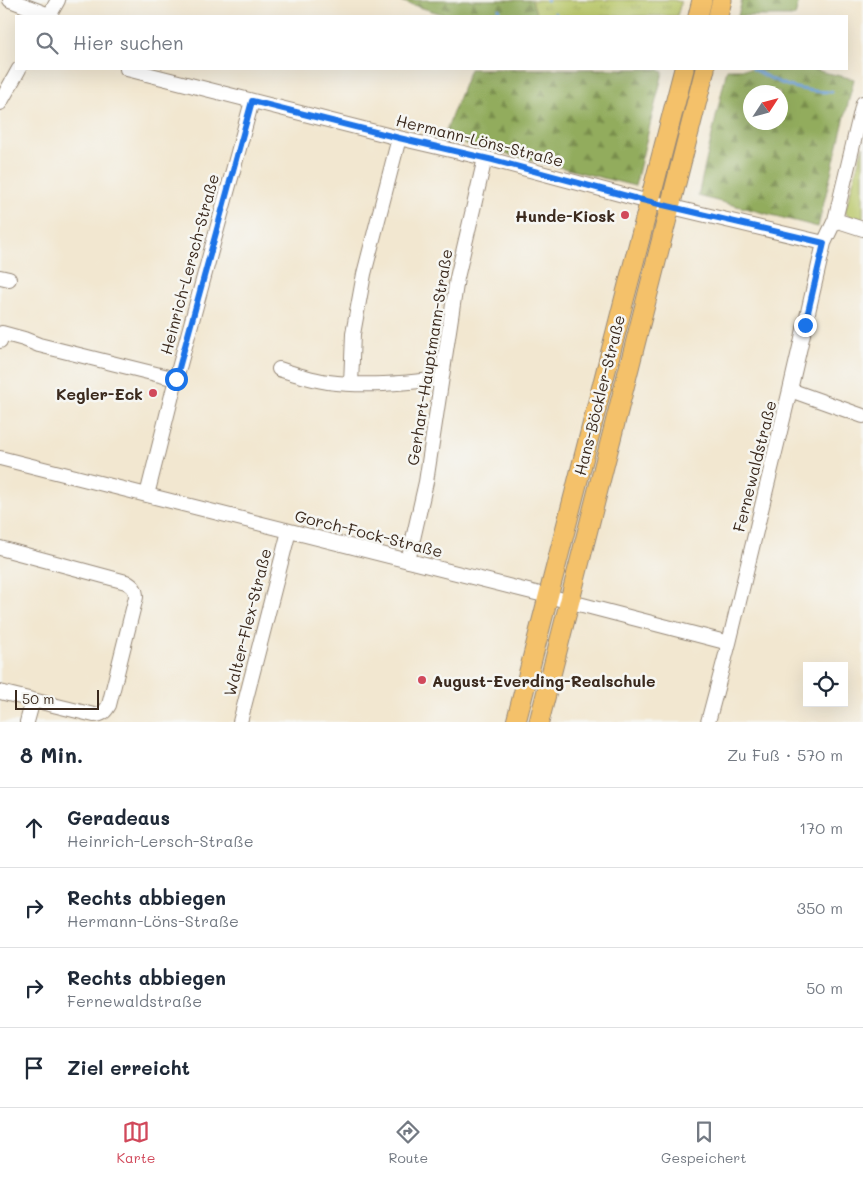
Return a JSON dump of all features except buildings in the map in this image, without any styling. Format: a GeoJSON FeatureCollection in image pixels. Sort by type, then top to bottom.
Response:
{"type":"FeatureCollection","features":[{"type":"Feature","properties":{"kind":"main road"},"geometry":{"type":"LineString","coordinates":[[698,15],[702,0]]}},
{"type":"Feature","properties":{"kind":"main road"},"geometry":{"type":"LineString","coordinates":[[718,15],[722,0]]}},
{"type":"Feature","properties":{"kind":"main road","name":"Hans-Böckler-Straße"},"geometry":{"type":"LineString","coordinates":[[516,722],[684,70]]}},
{"type":"Feature","properties":{"kind":"main road","name":"Hans-Böckler-Straße"},"geometry":{"type":"LineString","coordinates":[[539,722],[705,70]]}},
{"type":"Feature","properties":{"kind":"street"},"geometry":{"type":"LineString","coordinates":[[10,0],[47,15]]}},
{"type":"Feature","properties":{"kind":"street"},"geometry":{"type":"LineString","coordinates":[[50,15],[58,0]]}},
{"type":"Feature","properties":{"kind":"street"},"geometry":{"type":"LineString","coordinates":[[0,103],[19,70]]}},
{"type":"Feature","properties":{"kind":"street","name":"Hermann-Löns-Straße"},"geometry":{"type":"LineString","coordinates":[[131,70],[485,158],[650,202],[824,243]]}},
{"type":"Feature","properties":{"kind":"street","name":"Heinrich-Lersch-Straße"},"geometry":{"type":"LineString","coordinates":[[147,495],[176,379],[252,101]]}},
{"type":"Feature","properties":{"kind":"street","name":"Fernewaldstraße"},"geometry":{"type":"LineString","coordinates":[[708,722],[729,643],[824,243],[835,220],[863,103]]}},
{"type":"Feature","properties":{"kind":"street"},"geometry":{"type":"LineString","coordinates":[[351,384],[353,334],[364,274],[399,138]]}},
{"type":"Feature","properties":{"kind":"street","name":"Gerhart-Hauptmann-Straße"},"geometry":{"type":"LineString","coordinates":[[408,561],[426,482],[457,278],[485,158]]}},
{"type":"Feature","properties":{"kind":"street"},"geometry":{"type":"LineString","coordinates":[[835,220],[863,229]]}},
{"type":"Feature","properties":{"kind":"street"},"geometry":{"type":"LineString","coordinates":[[0,340],[2,334],[176,379]]}},
{"type":"Feature","properties":{"kind":"street"},"geometry":{"type":"LineString","coordinates":[[279,369],[326,382],[351,384],[374,385],[441,380]]}},
{"type":"Feature","properties":{"kind":"street"},"geometry":{"type":"LineString","coordinates":[[790,390],[863,416]]}},
{"type":"Feature","properties":{"kind":"street","name":"Gorch-Fock-Straße"},"geometry":{"type":"LineString","coordinates":[[0,458],[729,643]]}},
{"type":"Feature","properties":{"kind":"street","name":"Walter-Flex-Straße"},"geometry":{"type":"LineString","coordinates":[[240,722],[289,531]]}},
{"type":"Feature","properties":{"kind":"street"},"geometry":{"type":"LineString","coordinates":[[0,548],[126,582],[136,591],[109,705],[101,715],[94,715],[0,692]]}},
{"type":"Feature","properties":{"kind":"street"},"geometry":{"type":"LineString","coordinates":[[27,722],[33,700]]}},
{"type":"Feature","properties":{"kind":"green space"},"geometry":{"type":"Polygon","coordinates":[[[397,0],[532,0],[537,15],[445,15],[397,0]]]}},
{"type":"Feature","properties":{"kind":"green space"},"geometry":{"type":"Polygon","coordinates":[[[532,0],[673,0],[681,2],[677,15],[537,15],[532,0]]]}},
{"type":"Feature","properties":{"kind":"green space"},"geometry":{"type":"Polygon","coordinates":[[[742,0],[799,0],[795,15],[738,15],[742,0]]]}},
{"type":"Feature","properties":{"kind":"green space"},"geometry":{"type":"Polygon","coordinates":[[[470,70],[659,70],[663,72],[635,186],[443,138],[470,70]]]}},
{"type":"Feature","properties":{"kind":"green space"},"geometry":{"type":"Polygon","coordinates":[[[727,70],[817,70],[854,79],[818,227],[698,196],[727,70]]]}},
{"type":"Feature","properties":{"kind":"green space"},"geometry":{"type":"Polygon","coordinates":[[[863,146],[863,221],[847,215],[845,211],[863,146]]]}},
{"type":"Feature","properties":{"kind":"waterway"},"geometry":{"type":"LineString","coordinates":[[499,9],[502,15]]}},
{"type":"Feature","properties":{"kind":"waterway"},"geometry":{"type":"LineString","coordinates":[[755,70],[772,79],[800,89],[832,92]]}},
{"type":"Feature","properties":{"kind":"place","name":"Hunde-Kiosk"},"geometry":{"type":"Point","coordinates":[625,215]}},
{"type":"Feature","properties":{"kind":"place","name":"Kegler-Eck"},"geometry":{"type":"Point","coordinates":[153,393]}},
{"type":"Feature","properties":{"kind":"place","name":"August-Everding-Realschule"},"geometry":{"type":"Point","coordinates":[422,680]}},
{"type":"Feature","properties":{"kind":"route"},"geometry":{"type":"LineString","coordinates":[[176,379],[252,101],[493,160],[638,199],[824,243],[805,325]]}}]}
